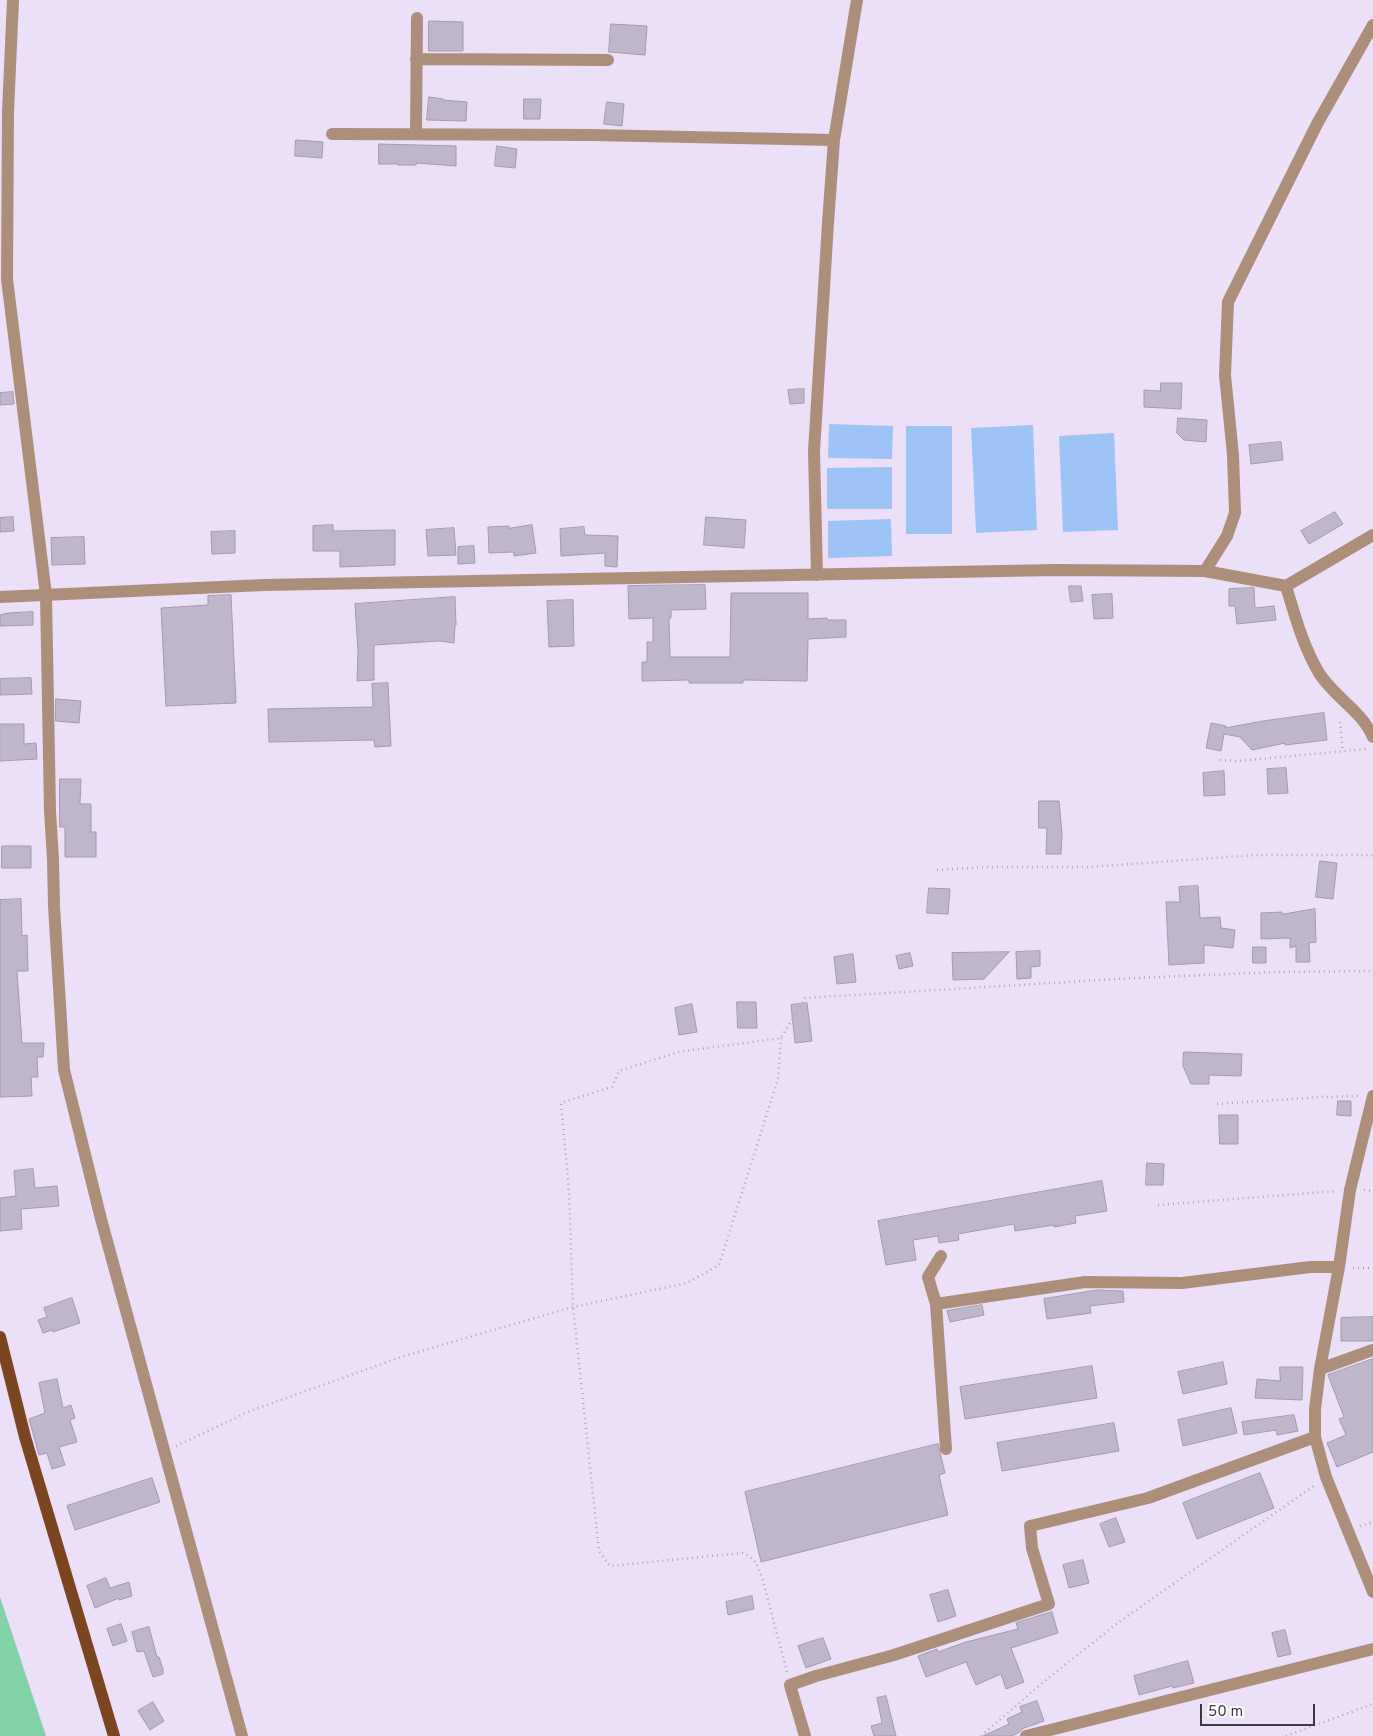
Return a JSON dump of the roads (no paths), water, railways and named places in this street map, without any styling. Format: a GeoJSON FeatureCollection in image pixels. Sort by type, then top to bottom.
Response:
{"type":"FeatureCollection","features":[{"type":"Feature","properties":{"kind":"main road"},"geometry":{"type":"LineString","coordinates":[[0,1338],[25,1437],[114,1736]]}},
{"type":"Feature","properties":{"kind":"street"},"geometry":{"type":"LineString","coordinates":[[13,0],[8,112],[7,279],[46,595],[50,811],[64,1070],[89,1171],[242,1736]]}},
{"type":"Feature","properties":{"kind":"street"},"geometry":{"type":"LineString","coordinates":[[817,575],[814,451],[834,140],[857,0]]}},
{"type":"Feature","properties":{"kind":"street"},"geometry":{"type":"LineString","coordinates":[[416,18],[416,133]]}},
{"type":"Feature","properties":{"kind":"street"},"geometry":{"type":"LineString","coordinates":[[1205,571],[1227,536],[1235,513],[1233,456],[1225,375],[1228,302],[1317,124],[1373,25]]}},
{"type":"Feature","properties":{"kind":"street"},"geometry":{"type":"LineString","coordinates":[[416,59],[608,60]]}},
{"type":"Feature","properties":{"kind":"street"},"geometry":{"type":"LineString","coordinates":[[332,134],[416,133],[834,140]]}},
{"type":"Feature","properties":{"kind":"street"},"geometry":{"type":"LineString","coordinates":[[0,597],[264,585],[1055,570],[1205,571],[1286,586],[1373,535]]}},
{"type":"Feature","properties":{"kind":"street"},"geometry":{"type":"LineString","coordinates":[[1286,586],[1300,632],[1319,673],[1337,696],[1361,716],[1373,737]]}},
{"type":"Feature","properties":{"kind":"street"},"geometry":{"type":"LineString","coordinates":[[1369,1096],[1350,1190],[1339,1267],[1320,1369],[1315,1409],[1315,1437],[1326,1477],[1373,1592]]}},
{"type":"Feature","properties":{"kind":"street"},"geometry":{"type":"LineString","coordinates":[[941,1256],[928,1277],[936,1304],[946,1450]]}},
{"type":"Feature","properties":{"kind":"street"},"geometry":{"type":"LineString","coordinates":[[936,1304],[1085,1282],[1182,1283],[1310,1267],[1339,1267]]}},
{"type":"Feature","properties":{"kind":"street"},"geometry":{"type":"LineString","coordinates":[[1320,1369],[1373,1350]]}},
{"type":"Feature","properties":{"kind":"street"},"geometry":{"type":"LineString","coordinates":[[805,1736],[790,1685],[894,1655],[1049,1604],[1032,1548],[1030,1526],[1148,1498],[1315,1437]]}},
{"type":"Feature","properties":{"kind":"street"},"geometry":{"type":"LineString","coordinates":[[1026,1736],[1373,1649]]}},
{"type":"Feature","properties":{"kind":"water"},"geometry":{"type":"Polygon","coordinates":[[[829,424],[893,426],[892,459],[828,458],[829,424]]]}},
{"type":"Feature","properties":{"kind":"water"},"geometry":{"type":"Polygon","coordinates":[[[1033,425],[1037,530],[976,533],[971,428],[1033,425]]]}},
{"type":"Feature","properties":{"kind":"water"},"geometry":{"type":"Polygon","coordinates":[[[906,426],[952,426],[952,534],[906,534],[906,426]]]}},
{"type":"Feature","properties":{"kind":"water"},"geometry":{"type":"Polygon","coordinates":[[[1114,433],[1118,530],[1063,532],[1059,436],[1114,433]]]}},
{"type":"Feature","properties":{"kind":"water"},"geometry":{"type":"Polygon","coordinates":[[[892,467],[892,509],[827,509],[827,468],[892,467]]]}},
{"type":"Feature","properties":{"kind":"water"},"geometry":{"type":"Polygon","coordinates":[[[891,519],[892,556],[828,558],[828,521],[891,519]]]}}]}
